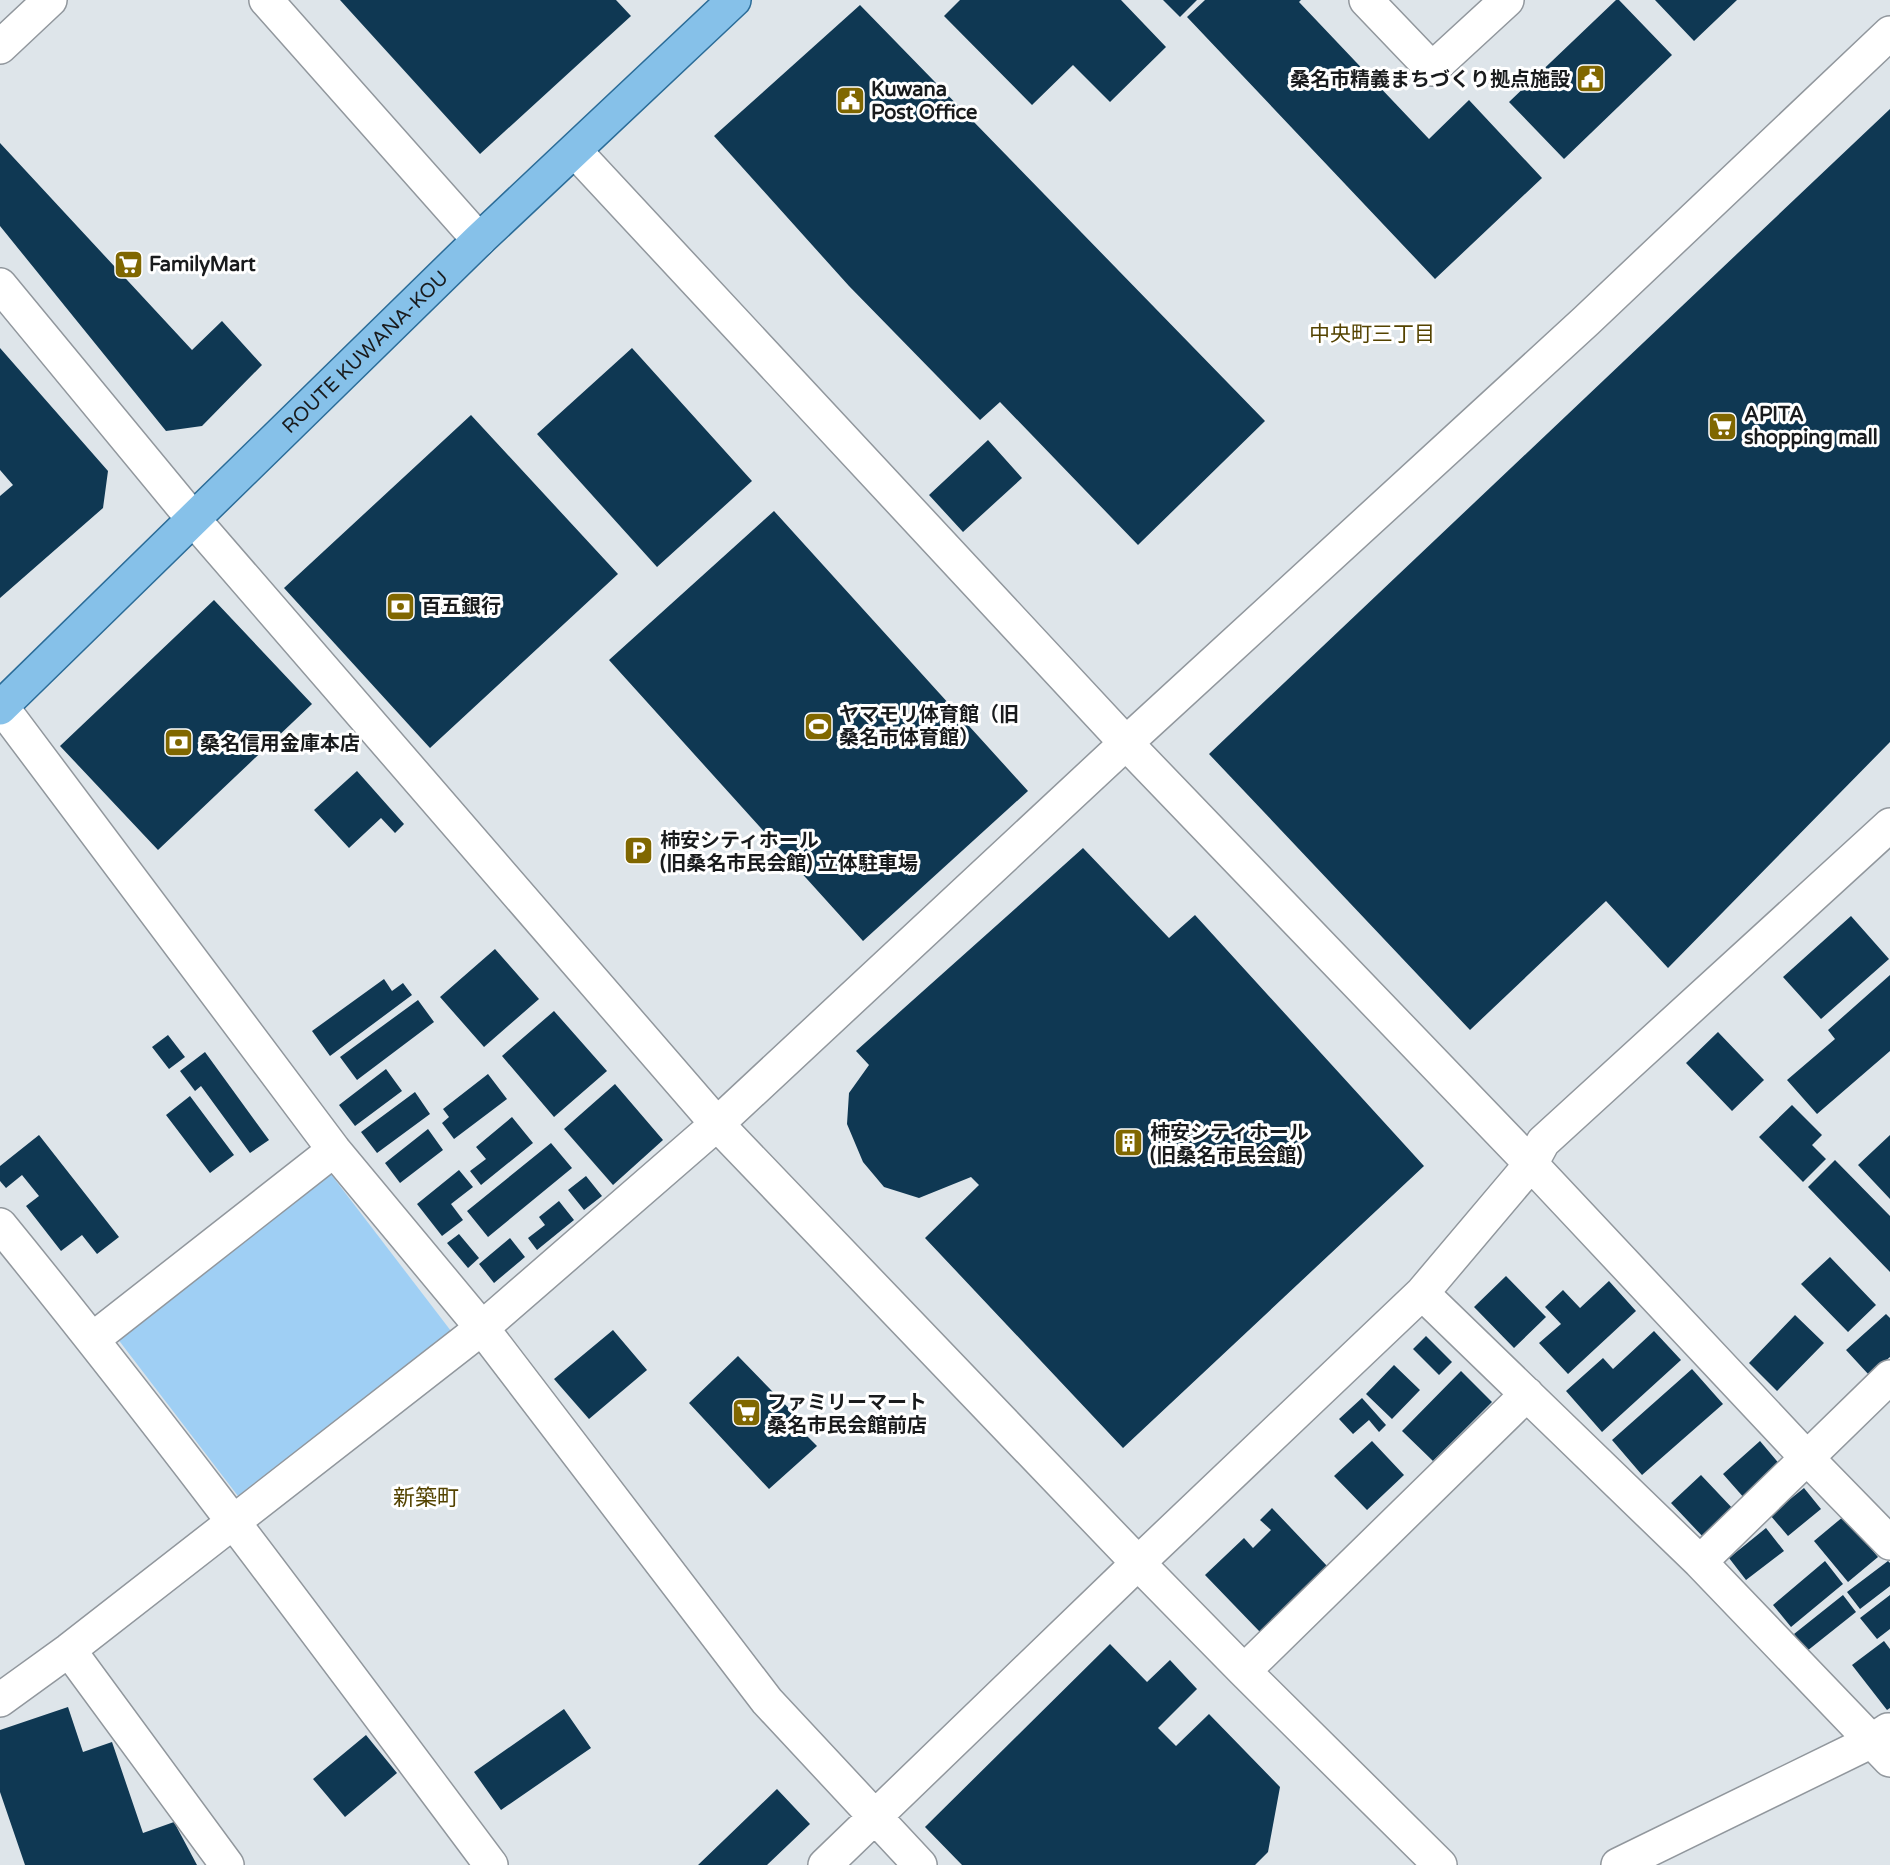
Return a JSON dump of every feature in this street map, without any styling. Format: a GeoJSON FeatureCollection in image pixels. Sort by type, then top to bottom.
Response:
{"type":"FeatureCollection","features":[{"type":"Feature","properties":{"kind":"main road","name":"ROUTE KUWANA-KOU"},"geometry":{"type":"LineString","coordinates":[[1,707],[479,240],[734,0]]}},
{"type":"Feature","properties":{"kind":"street"},"geometry":{"type":"LineString","coordinates":[[0,47],[50,0]]}},
{"type":"Feature","properties":{"kind":"street"},"geometry":{"type":"LineString","coordinates":[[266,0],[479,240]]}},
{"type":"Feature","properties":{"kind":"street"},"geometry":{"type":"LineString","coordinates":[[1366,0],[1432,69],[1507,0]]}},
{"type":"Feature","properties":{"kind":"street"},"geometry":{"type":"LineString","coordinates":[[0,1700],[69,1650],[482,1328],[717,1124],[1126,742],[1586,321],[1890,33]]}},
{"type":"Feature","properties":{"kind":"street"},"geometry":{"type":"LineString","coordinates":[[575,151],[1126,742],[1531,1164],[1890,1543]]}},
{"type":"Feature","properties":{"kind":"street"},"geometry":{"type":"LineString","coordinates":[[0,285],[194,520],[717,1124],[1138,1563],[1440,1865]]}},
{"type":"Feature","properties":{"kind":"street"},"geometry":{"type":"LineString","coordinates":[[1,707],[334,1150],[482,1328],[767,1701],[920,1865]]}},
{"type":"Feature","properties":{"kind":"street"},"geometry":{"type":"LineString","coordinates":[[825,1865],[1422,1293],[1531,1164],[1543,1142],[1890,825]]}},
{"type":"Feature","properties":{"kind":"street"},"geometry":{"type":"LineString","coordinates":[[93,1339],[334,1150]]}},
{"type":"Feature","properties":{"kind":"street"},"geometry":{"type":"LineString","coordinates":[[0,1225],[93,1339],[234,1521],[491,1865]]}},
{"type":"Feature","properties":{"kind":"street"},"geometry":{"type":"LineString","coordinates":[[1422,1293],[1884,1744],[1626,1863]]}},
{"type":"Feature","properties":{"kind":"street"},"geometry":{"type":"LineString","coordinates":[[1700,1562],[1890,1377]]}},
{"type":"Feature","properties":{"kind":"street"},"geometry":{"type":"LineString","coordinates":[[1244,1671],[1527,1394]]}},
{"type":"Feature","properties":{"kind":"street"},"geometry":{"type":"LineString","coordinates":[[69,1650],[227,1865]]}},
{"type":"Feature","properties":{"kind":"shaded area"},"geometry":{"type":"Polygon","coordinates":[[[330,1173],[451,1331],[238,1496],[117,1338],[330,1173]]]}},
{"type":"Feature","properties":{"kind":"building"},"geometry":{"type":"Polygon","coordinates":[[[340,0],[616,0],[631,16],[480,154],[340,0]]]}},
{"type":"Feature","properties":{"kind":"building"},"geometry":{"type":"Polygon","coordinates":[[[960,0],[1121,0],[1166,47],[1110,102],[1073,65],[1032,105],[944,16],[960,0]]]}},
{"type":"Feature","properties":{"kind":"building"},"geometry":{"type":"Polygon","coordinates":[[[1163,0],[1197,0],[1180,17],[1163,0]]]}},
{"type":"Feature","properties":{"kind":"building"},"geometry":{"type":"Polygon","coordinates":[[[1205,0],[1301,0],[1299,2],[1429,139],[1469,100],[1542,178],[1435,279],[1187,17],[1205,0]]]}},
{"type":"Feature","properties":{"kind":"building","name":"桑名市精義まちづくり拠点施設"},"geometry":{"type":"Polygon","coordinates":[[[1616,0],[1619,0],[1672,55],[1564,159],[1509,102],[1616,0]]]}},
{"type":"Feature","properties":{"kind":"building"},"geometry":{"type":"Polygon","coordinates":[[[1655,0],[1737,0],[1694,41],[1655,0]]]}},
{"type":"Feature","properties":{"kind":"building"},"geometry":{"type":"Polygon","coordinates":[[[860,5],[1265,421],[1138,545],[1000,402],[980,420],[849,286],[714,136],[860,5]]]}},
{"type":"Feature","properties":{"kind":"building","name":"APITA shopping mall"},"geometry":{"type":"Polygon","coordinates":[[[1890,109],[1890,742],[1668,968],[1606,901],[1470,1030],[1209,754],[1890,109]]]}},
{"type":"Feature","properties":{"kind":"building"},"geometry":{"type":"Polygon","coordinates":[[[0,143],[192,350],[222,321],[262,365],[202,426],[166,431],[0,226],[0,143]]]}},
{"type":"Feature","properties":{"kind":"building"},"geometry":{"type":"Polygon","coordinates":[[[0,348],[108,471],[103,508],[0,598],[0,496],[13,485],[0,470],[0,348]]]}},
{"type":"Feature","properties":{"kind":"building"},"geometry":{"type":"Polygon","coordinates":[[[632,348],[752,481],[657,567],[537,434],[632,348]]]}},
{"type":"Feature","properties":{"kind":"building"},"geometry":{"type":"Polygon","coordinates":[[[471,415],[618,574],[430,748],[284,588],[471,415]]]}},
{"type":"Feature","properties":{"kind":"building"},"geometry":{"type":"Polygon","coordinates":[[[988,440],[1022,478],[963,532],[929,495],[988,440]]]}},
{"type":"Feature","properties":{"kind":"building","name":"ヤマモリ体育館（旧 桑名市体育館）"},"geometry":{"type":"Polygon","coordinates":[[[774,511],[1028,791],[863,941],[609,660],[774,511]]]}},
{"type":"Feature","properties":{"kind":"building"},"geometry":{"type":"Polygon","coordinates":[[[214,600],[312,704],[158,850],[60,746],[214,600]]]}},
{"type":"Feature","properties":{"kind":"building"},"geometry":{"type":"Polygon","coordinates":[[[357,771],[404,824],[395,833],[381,818],[349,848],[314,810],[357,771]]]}},
{"type":"Feature","properties":{"kind":"building","name":"柿安シティホール (旧桑名市民会館)"},"geometry":{"type":"Polygon","coordinates":[[[1083,848],[1169,938],[1195,915],[1424,1166],[1123,1448],[925,1238],[979,1185],[971,1177],[919,1198],[884,1187],[863,1162],[847,1124],[849,1093],[869,1065],[856,1051],[1083,848]]]}},
{"type":"Feature","properties":{"kind":"building"},"geometry":{"type":"Polygon","coordinates":[[[1851,916],[1889,959],[1821,1019],[1783,977],[1851,916]]]}},
{"type":"Feature","properties":{"kind":"building"},"geometry":{"type":"Polygon","coordinates":[[[495,949],[539,999],[484,1047],[440,997],[495,949]]]}},
{"type":"Feature","properties":{"kind":"building"},"geometry":{"type":"Polygon","coordinates":[[[1890,975],[1890,1051],[1817,1114],[1787,1080],[1835,1039],[1828,1030],[1890,975]]]}},
{"type":"Feature","properties":{"kind":"building"},"geometry":{"type":"Polygon","coordinates":[[[384,979],[392,991],[403,983],[412,995],[330,1056],[312,1031],[384,979]]]}},
{"type":"Feature","properties":{"kind":"building"},"geometry":{"type":"Polygon","coordinates":[[[418,1000],[434,1022],[357,1080],[340,1057],[418,1000]]]}},
{"type":"Feature","properties":{"kind":"building"},"geometry":{"type":"Polygon","coordinates":[[[554,1011],[607,1071],[554,1117],[502,1056],[554,1011]]]}},
{"type":"Feature","properties":{"kind":"building"},"geometry":{"type":"Polygon","coordinates":[[[1718,1032],[1764,1080],[1732,1111],[1686,1063],[1718,1032]]]}},
{"type":"Feature","properties":{"kind":"building"},"geometry":{"type":"Polygon","coordinates":[[[168,1035],[185,1057],[169,1069],[152,1047],[168,1035]]]}},
{"type":"Feature","properties":{"kind":"building"},"geometry":{"type":"Polygon","coordinates":[[[205,1052],[269,1140],[250,1153],[201,1086],[195,1091],[180,1071],[205,1052]]]}},
{"type":"Feature","properties":{"kind":"building"},"geometry":{"type":"Polygon","coordinates":[[[386,1069],[402,1091],[355,1126],[339,1105],[386,1069]]]}},
{"type":"Feature","properties":{"kind":"building"},"geometry":{"type":"Polygon","coordinates":[[[488,1074],[507,1099],[454,1139],[442,1123],[449,1117],[443,1109],[488,1074]]]}},
{"type":"Feature","properties":{"kind":"building"},"geometry":{"type":"Polygon","coordinates":[[[615,1084],[663,1140],[613,1185],[564,1129],[615,1084]]]}},
{"type":"Feature","properties":{"kind":"building"},"geometry":{"type":"Polygon","coordinates":[[[415,1092],[430,1114],[377,1153],[361,1132],[415,1092]]]}},
{"type":"Feature","properties":{"kind":"building"},"geometry":{"type":"Polygon","coordinates":[[[190,1096],[234,1155],[210,1173],[166,1115],[190,1096]]]}},
{"type":"Feature","properties":{"kind":"building"},"geometry":{"type":"Polygon","coordinates":[[[1792,1105],[1822,1135],[1812,1145],[1826,1159],[1803,1182],[1759,1137],[1792,1105]]]}},
{"type":"Feature","properties":{"kind":"building"},"geometry":{"type":"Polygon","coordinates":[[[512,1117],[533,1143],[481,1185],[470,1171],[486,1159],[476,1147],[512,1117]]]}},
{"type":"Feature","properties":{"kind":"building"},"geometry":{"type":"Polygon","coordinates":[[[428,1129],[443,1150],[400,1183],[385,1163],[428,1129]]]}},
{"type":"Feature","properties":{"kind":"building"},"geometry":{"type":"Polygon","coordinates":[[[39,1135],[119,1237],[97,1254],[82,1235],[61,1251],[26,1206],[39,1196],[22,1175],[6,1188],[0,1181],[0,1166],[39,1135]]]}},
{"type":"Feature","properties":{"kind":"building"},"geometry":{"type":"Polygon","coordinates":[[[1890,1135],[1890,1199],[1858,1165],[1890,1135]]]}},
{"type":"Feature","properties":{"kind":"building"},"geometry":{"type":"Polygon","coordinates":[[[551,1143],[572,1168],[488,1237],[467,1211],[551,1143]]]}},
{"type":"Feature","properties":{"kind":"building"},"geometry":{"type":"Polygon","coordinates":[[[1835,1160],[1890,1216],[1890,1272],[1808,1187],[1835,1160]]]}},
{"type":"Feature","properties":{"kind":"building"},"geometry":{"type":"Polygon","coordinates":[[[459,1170],[473,1187],[451,1204],[463,1220],[442,1236],[417,1204],[459,1170]]]}},
{"type":"Feature","properties":{"kind":"building"},"geometry":{"type":"Polygon","coordinates":[[[586,1176],[602,1196],[584,1210],[568,1190],[586,1176]]]}},
{"type":"Feature","properties":{"kind":"building"},"geometry":{"type":"Polygon","coordinates":[[[559,1201],[574,1220],[537,1250],[528,1238],[545,1225],[539,1217],[559,1201]]]}},
{"type":"Feature","properties":{"kind":"building"},"geometry":{"type":"Polygon","coordinates":[[[459,1234],[479,1258],[468,1268],[447,1243],[459,1234]]]}},
{"type":"Feature","properties":{"kind":"building"},"geometry":{"type":"Polygon","coordinates":[[[510,1238],[525,1257],[494,1283],[479,1264],[510,1238]]]}},
{"type":"Feature","properties":{"kind":"building"},"geometry":{"type":"Polygon","coordinates":[[[1830,1257],[1876,1305],[1848,1332],[1801,1284],[1830,1257]]]}},
{"type":"Feature","properties":{"kind":"building"},"geometry":{"type":"Polygon","coordinates":[[[1506,1276],[1546,1317],[1514,1348],[1474,1307],[1506,1276]]]}},
{"type":"Feature","properties":{"kind":"building"},"geometry":{"type":"Polygon","coordinates":[[[1609,1281],[1636,1311],[1568,1374],[1539,1343],[1561,1324],[1545,1307],[1563,1290],[1580,1308],[1609,1281]]]}},
{"type":"Feature","properties":{"kind":"building"},"geometry":{"type":"Polygon","coordinates":[[[1886,1314],[1890,1318],[1890,1357],[1869,1375],[1846,1350],[1886,1314]]]}},
{"type":"Feature","properties":{"kind":"building"},"geometry":{"type":"Polygon","coordinates":[[[1795,1315],[1824,1343],[1777,1391],[1749,1363],[1795,1315]]]}},
{"type":"Feature","properties":{"kind":"building"},"geometry":{"type":"Polygon","coordinates":[[[613,1330],[647,1370],[589,1419],[554,1379],[613,1330]]]}},
{"type":"Feature","properties":{"kind":"building"},"geometry":{"type":"Polygon","coordinates":[[[1654,1331],[1681,1360],[1602,1432],[1566,1391],[1603,1358],[1613,1369],[1654,1331]]]}},
{"type":"Feature","properties":{"kind":"building"},"geometry":{"type":"Polygon","coordinates":[[[1426,1336],[1452,1362],[1439,1375],[1413,1349],[1426,1336]]]}},
{"type":"Feature","properties":{"kind":"building","name":"ファミリーマート 桑名市民会館前店"},"geometry":{"type":"Polygon","coordinates":[[[738,1356],[803,1423],[798,1427],[817,1446],[769,1489],[689,1403],[738,1356]]]}},
{"type":"Feature","properties":{"kind":"building"},"geometry":{"type":"Polygon","coordinates":[[[1394,1365],[1420,1390],[1392,1419],[1366,1394],[1394,1365]]]}},
{"type":"Feature","properties":{"kind":"building"},"geometry":{"type":"Polygon","coordinates":[[[1692,1369],[1723,1404],[1642,1475],[1612,1440],[1692,1369]]]}},
{"type":"Feature","properties":{"kind":"building"},"geometry":{"type":"Polygon","coordinates":[[[1461,1371],[1492,1402],[1433,1461],[1402,1431],[1461,1371]]]}},
{"type":"Feature","properties":{"kind":"building"},"geometry":{"type":"Polygon","coordinates":[[[1362,1398],[1386,1425],[1379,1432],[1369,1420],[1353,1434],[1339,1419],[1362,1398]]]}},
{"type":"Feature","properties":{"kind":"building"},"geometry":{"type":"Polygon","coordinates":[[[1372,1441],[1404,1475],[1367,1510],[1334,1476],[1372,1441]]]}},
{"type":"Feature","properties":{"kind":"building"},"geometry":{"type":"Polygon","coordinates":[[[1760,1441],[1781,1466],[1745,1499],[1723,1474],[1760,1441]]]}},
{"type":"Feature","properties":{"kind":"building"},"geometry":{"type":"Polygon","coordinates":[[[1701,1475],[1735,1511],[1705,1539],[1671,1503],[1701,1475]]]}},
{"type":"Feature","properties":{"kind":"building"},"geometry":{"type":"Polygon","coordinates":[[[1804,1488],[1821,1509],[1788,1536],[1770,1515],[1804,1488]]]}},
{"type":"Feature","properties":{"kind":"building"},"geometry":{"type":"Polygon","coordinates":[[[1272,1508],[1328,1567],[1260,1632],[1205,1575],[1244,1538],[1253,1548],[1271,1530],[1260,1520],[1272,1508]]]}},
{"type":"Feature","properties":{"kind":"building"},"geometry":{"type":"Polygon","coordinates":[[[1844,1516],[1878,1557],[1848,1582],[1814,1541],[1844,1516]]]}},
{"type":"Feature","properties":{"kind":"building"},"geometry":{"type":"Polygon","coordinates":[[[1766,1528],[1784,1551],[1746,1580],[1729,1558],[1766,1528]]]}},
{"type":"Feature","properties":{"kind":"building"},"geometry":{"type":"Polygon","coordinates":[[[1825,1561],[1843,1584],[1791,1627],[1773,1605],[1825,1561]]]}},
{"type":"Feature","properties":{"kind":"building"},"geometry":{"type":"Polygon","coordinates":[[[1888,1561],[1890,1563],[1890,1586],[1860,1609],[1847,1592],[1888,1561]]]}},
{"type":"Feature","properties":{"kind":"building"},"geometry":{"type":"Polygon","coordinates":[[[1843,1595],[1856,1612],[1807,1651],[1794,1634],[1843,1595]]]}},
{"type":"Feature","properties":{"kind":"building"},"geometry":{"type":"Polygon","coordinates":[[[1890,1595],[1890,1629],[1877,1639],[1860,1618],[1890,1595]]]}},
{"type":"Feature","properties":{"kind":"building"},"geometry":{"type":"Polygon","coordinates":[[[1884,1641],[1890,1649],[1890,1708],[1887,1710],[1852,1665],[1884,1641]]]}},
{"type":"Feature","properties":{"kind":"building"},"geometry":{"type":"Polygon","coordinates":[[[1110,1644],[1147,1682],[1170,1660],[1197,1689],[1158,1728],[1176,1746],[1209,1714],[1280,1787],[1268,1852],[1255,1865],[962,1865],[925,1827],[1110,1644]]]}},
{"type":"Feature","properties":{"kind":"building"},"geometry":{"type":"Polygon","coordinates":[[[68,1707],[83,1752],[112,1742],[143,1833],[174,1822],[197,1865],[25,1865],[0,1792],[0,1730],[68,1707]]]}},
{"type":"Feature","properties":{"kind":"building"},"geometry":{"type":"Polygon","coordinates":[[[564,1709],[591,1748],[501,1810],[474,1772],[564,1709]]]}},
{"type":"Feature","properties":{"kind":"building"},"geometry":{"type":"Polygon","coordinates":[[[366,1735],[397,1773],[345,1817],[313,1779],[366,1735]]]}},
{"type":"Feature","properties":{"kind":"building"},"geometry":{"type":"Polygon","coordinates":[[[777,1789],[810,1824],[767,1865],[698,1865],[777,1789]]]}},
{"type":"Feature","properties":{"kind":"place","name":"桑名市精義まちづくり拠点施設"},"geometry":{"type":"Point","coordinates":[1591,79]}},
{"type":"Feature","properties":{"kind":"place","name":"Kuwana Post Office"},"geometry":{"type":"Point","coordinates":[850,100]}},
{"type":"Feature","properties":{"kind":"place","name":"FamilyMart"},"geometry":{"type":"Point","coordinates":[128,264]}},
{"type":"Feature","properties":{"kind":"place","name":"APITA shopping mall"},"geometry":{"type":"Point","coordinates":[1723,426]}},
{"type":"Feature","properties":{"kind":"place","name":"百五銀行"},"geometry":{"type":"Point","coordinates":[400,606]}},
{"type":"Feature","properties":{"kind":"place","name":"ヤマモリ体育館（旧 桑名市体育館）"},"geometry":{"type":"Point","coordinates":[818,726]}},
{"type":"Feature","properties":{"kind":"place","name":"桑名信用金庫本店"},"geometry":{"type":"Point","coordinates":[179,743]}},
{"type":"Feature","properties":{"kind":"place","name":"柿安シティホール (旧桑名市民会館) 立体駐車場"},"geometry":{"type":"Point","coordinates":[639,851]}},
{"type":"Feature","properties":{"kind":"place","name":"柿安シティホール (旧桑名市民会館)"},"geometry":{"type":"Point","coordinates":[1129,1143]}},
{"type":"Feature","properties":{"kind":"place","name":"ファミリーマート 桑名市民会館前店"},"geometry":{"type":"Point","coordinates":[746,1413]}},
{"type":"Feature","properties":{"kind":"district","name":"中央町三丁目"},"geometry":{"type":"Point","coordinates":[1372,334]}},
{"type":"Feature","properties":{"kind":"district","name":"新築町"},"geometry":{"type":"Point","coordinates":[426,1497]}}]}
